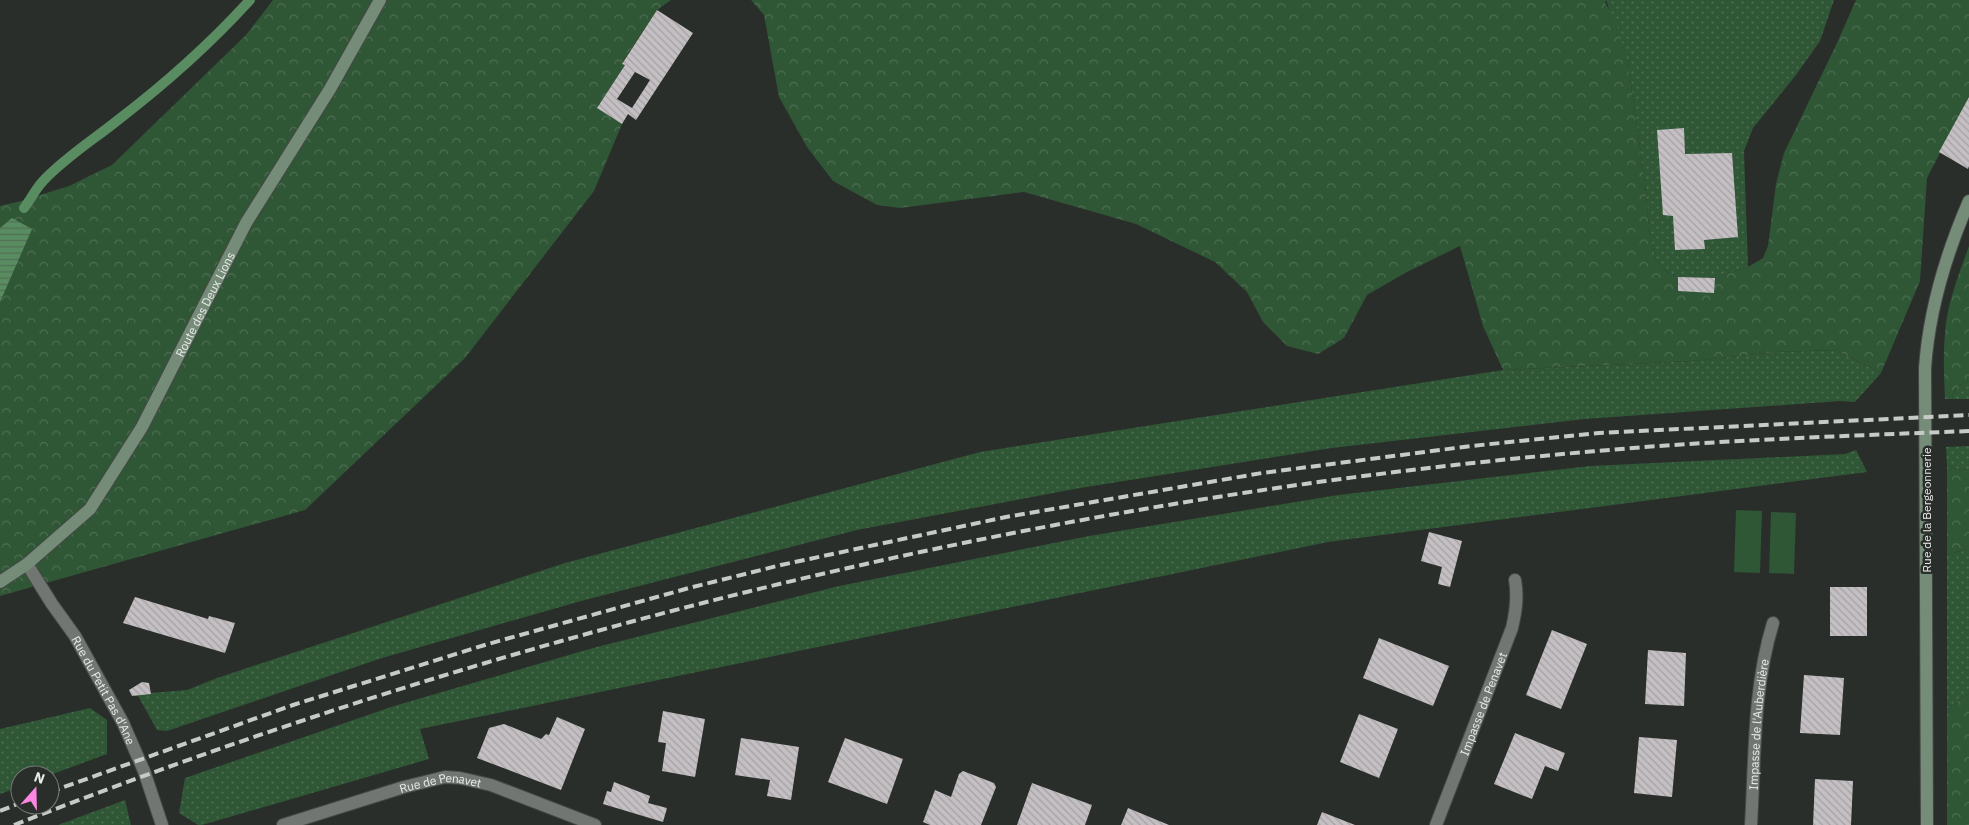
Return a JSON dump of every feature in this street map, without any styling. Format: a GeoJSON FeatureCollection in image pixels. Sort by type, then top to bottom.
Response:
{"type":"FeatureCollection","features":[{"type":"Feature","properties":{"kind":"street","name":"Route des Deux Lions"},"geometry":{"type":"LineString","coordinates":[[0,582],[27,564],[90,509],[142,427],[246,223],[330,89],[380,0]]}},
{"type":"Feature","properties":{"kind":"street","name":"Rue de la Bergeonnerie"},"geometry":{"type":"LineString","coordinates":[[1927,825],[1927,349],[1932,313],[1942,277],[1969,201]]}},
{"type":"Feature","properties":{"kind":"street","name":"Rue du Petit Pas d'Ane"},"geometry":{"type":"LineString","coordinates":[[27,564],[75,636],[119,714],[144,770],[162,825]]}},
{"type":"Feature","properties":{"kind":"street","name":"Impasse de Penavet"},"geometry":{"type":"LineString","coordinates":[[1436,825],[1512,628],[1518,594],[1515,580]]}},
{"type":"Feature","properties":{"kind":"street","name":"Impasse de l'Auberdière"},"geometry":{"type":"LineString","coordinates":[[1751,825],[1760,675],[1773,623]]}},
{"type":"Feature","properties":{"kind":"street","name":"Rue de Penavet"},"geometry":{"type":"LineString","coordinates":[[283,825],[404,787],[445,777],[491,784],[595,825]]}},
{"type":"Feature","properties":{"kind":"green space"},"geometry":{"type":"Polygon","coordinates":[[[273,0],[671,0],[657,10],[622,63],[625,65],[597,108],[622,124],[594,191],[465,358],[305,510],[0,596],[0,206],[69,186],[112,165],[246,35],[273,0]]]}},
{"type":"Feature","properties":{"kind":"green space"},"geometry":{"type":"Polygon","coordinates":[[[751,0],[1606,0],[1605,3],[1615,18],[1628,63],[1645,183],[1650,236],[1656,259],[1667,272],[1678,277],[1715,278],[1748,267],[1763,258],[1768,246],[1776,184],[1784,153],[1856,0],[1969,0],[1969,97],[1927,178],[1920,281],[1881,373],[1836,350],[1776,352],[1692,361],[1503,370],[1483,326],[1460,246],[1405,273],[1367,295],[1344,338],[1318,354],[1287,346],[1263,322],[1247,292],[1215,262],[1136,224],[1024,192],[900,208],[877,205],[833,181],[807,147],[779,97],[764,15],[751,0]]]}},
{"type":"Feature","properties":{"kind":"green space"},"geometry":{"type":"Polygon","coordinates":[[[1606,0],[1834,0],[1820,41],[1796,75],[1753,128],[1744,151],[1748,267],[1715,278],[1678,277],[1667,272],[1656,259],[1650,236],[1645,183],[1628,63],[1606,0]]]}},
{"type":"Feature","properties":{"kind":"green space"},"geometry":{"type":"Polygon","coordinates":[[[1969,246],[1969,381],[1958,387],[1952,399],[1945,399],[1944,341],[1946,322],[1954,289],[1969,246]]]}},
{"type":"Feature","properties":{"kind":"green space"},"geometry":{"type":"Polygon","coordinates":[[[1836,350],[1881,373],[1855,402],[1840,401],[1585,419],[1332,448],[1080,488],[857,530],[581,601],[382,658],[167,731],[157,730],[137,694],[187,690],[217,678],[565,563],[980,452],[1503,370],[1692,361],[1776,352],[1836,350]]]}},
{"type":"Feature","properties":{"kind":"green space"},"geometry":{"type":"Polygon","coordinates":[[[1969,381],[1969,399],[1952,399],[1958,387],[1969,381]]]}},
{"type":"Feature","properties":{"kind":"green space"},"geometry":{"type":"Polygon","coordinates":[[[1969,446],[1969,469],[1958,470],[1947,465],[1946,447],[1969,446]]]}},
{"type":"Feature","properties":{"kind":"green space"},"geometry":{"type":"Polygon","coordinates":[[[1856,450],[1867,472],[1328,542],[420,729],[429,759],[202,825],[198,825],[179,813],[185,778],[394,706],[593,648],[839,586],[1089,536],[1338,495],[1590,466],[1845,454],[1856,450]]]}},
{"type":"Feature","properties":{"kind":"green space"},"geometry":{"type":"Polygon","coordinates":[[[1947,465],[1958,470],[1969,469],[1969,548],[1947,555],[1947,465]]]}},
{"type":"Feature","properties":{"kind":"green space"},"geometry":{"type":"Polygon","coordinates":[[[1736,510],[1762,511],[1760,573],[1734,572],[1736,510]]]}},
{"type":"Feature","properties":{"kind":"green space"},"geometry":{"type":"Polygon","coordinates":[[[1771,512],[1796,513],[1794,574],[1769,573],[1771,512]]]}},
{"type":"Feature","properties":{"kind":"green space"},"geometry":{"type":"Polygon","coordinates":[[[1969,548],[1969,693],[1947,709],[1947,555],[1969,548]]]}},
{"type":"Feature","properties":{"kind":"green space"},"geometry":{"type":"Polygon","coordinates":[[[1969,693],[1969,825],[1947,825],[1947,709],[1969,693]]]}},
{"type":"Feature","properties":{"kind":"green space"},"geometry":{"type":"Polygon","coordinates":[[[90,708],[107,720],[107,754],[60,771],[60,765],[10,765],[10,790],[0,794],[0,729],[90,708]]]}},
{"type":"Feature","properties":{"kind":"green space"},"geometry":{"type":"Polygon","coordinates":[[[125,800],[131,825],[58,825],[125,800]]]}},
{"type":"Feature","properties":{"kind":"shaded area"},"geometry":{"type":"Polygon","coordinates":[[[12,218],[32,229],[0,302],[0,228],[12,218]]]}},
{"type":"Feature","properties":{"kind":"building"},"geometry":{"type":"Polygon","coordinates":[[[657,10],[693,33],[636,120],[628,114],[622,124],[597,108],[625,65],[622,64],[657,10]],[[635,72],[617,99],[632,108],[650,80],[635,72]]]}},
{"type":"Feature","properties":{"kind":"building"},"geometry":{"type":"Polygon","coordinates":[[[1969,97],[1969,166],[1968,169],[1939,152],[1969,97]]]}},
{"type":"Feature","properties":{"kind":"building"},"geometry":{"type":"Polygon","coordinates":[[[1684,128],[1685,154],[1732,153],[1738,237],[1704,240],[1705,249],[1675,250],[1673,216],[1663,215],[1657,130],[1684,128]]]}},
{"type":"Feature","properties":{"kind":"building"},"geometry":{"type":"Polygon","coordinates":[[[1678,277],[1715,278],[1714,293],[1678,291],[1678,277]]]}},
{"type":"Feature","properties":{"kind":"building"},"geometry":{"type":"Polygon","coordinates":[[[1429,532],[1462,541],[1450,587],[1438,584],[1442,567],[1421,561],[1429,532]]]}},
{"type":"Feature","properties":{"kind":"building"},"geometry":{"type":"Polygon","coordinates":[[[1830,587],[1867,587],[1867,636],[1830,636],[1830,587]]]}},
{"type":"Feature","properties":{"kind":"building"},"geometry":{"type":"Polygon","coordinates":[[[135,597],[208,619],[209,616],[235,623],[225,653],[123,623],[135,597]]]}},
{"type":"Feature","properties":{"kind":"building"},"geometry":{"type":"Polygon","coordinates":[[[1552,630],[1587,644],[1561,709],[1526,695],[1552,630]]]}},
{"type":"Feature","properties":{"kind":"building"},"geometry":{"type":"Polygon","coordinates":[[[1379,638],[1449,666],[1433,706],[1363,678],[1379,638]]]}},
{"type":"Feature","properties":{"kind":"building"},"geometry":{"type":"Polygon","coordinates":[[[1648,650],[1686,653],[1684,706],[1645,704],[1648,650]]]}},
{"type":"Feature","properties":{"kind":"building"},"geometry":{"type":"Polygon","coordinates":[[[1804,675],[1844,678],[1840,735],[1800,733],[1804,675]]]}},
{"type":"Feature","properties":{"kind":"building"},"geometry":{"type":"Polygon","coordinates":[[[142,682],[149,683],[151,694],[132,696],[129,690],[142,682]]]}},
{"type":"Feature","properties":{"kind":"building"},"geometry":{"type":"Polygon","coordinates":[[[663,711],[705,719],[695,777],[662,771],[666,743],[658,742],[663,711]]]}},
{"type":"Feature","properties":{"kind":"building"},"geometry":{"type":"Polygon","coordinates":[[[1359,714],[1398,729],[1379,778],[1340,762],[1359,714]]]}},
{"type":"Feature","properties":{"kind":"building"},"geometry":{"type":"Polygon","coordinates":[[[557,717],[585,729],[561,790],[477,758],[489,728],[504,724],[541,739],[546,734],[549,735],[557,717]]]}},
{"type":"Feature","properties":{"kind":"building"},"geometry":{"type":"Polygon","coordinates":[[[1515,733],[1565,753],[1558,771],[1545,766],[1532,799],[1494,784],[1515,733]]]}},
{"type":"Feature","properties":{"kind":"building"},"geometry":{"type":"Polygon","coordinates":[[[1639,737],[1677,740],[1672,797],[1634,793],[1639,737]]]}},
{"type":"Feature","properties":{"kind":"building"},"geometry":{"type":"Polygon","coordinates":[[[741,738],[799,747],[791,800],[767,796],[770,780],[735,775],[741,738]]]}},
{"type":"Feature","properties":{"kind":"building"},"geometry":{"type":"Polygon","coordinates":[[[845,738],[903,759],[887,804],[828,782],[845,738]]]}},
{"type":"Feature","properties":{"kind":"building"},"geometry":{"type":"Polygon","coordinates":[[[963,771],[994,783],[996,787],[981,825],[930,825],[923,822],[935,790],[951,797],[959,774],[963,771]]]}},
{"type":"Feature","properties":{"kind":"building"},"geometry":{"type":"Polygon","coordinates":[[[1815,779],[1853,781],[1851,825],[1813,825],[1815,779]]]}},
{"type":"Feature","properties":{"kind":"building"},"geometry":{"type":"Polygon","coordinates":[[[614,782],[650,796],[648,803],[667,808],[663,822],[603,804],[607,791],[611,792],[614,782]]]}},
{"type":"Feature","properties":{"kind":"building"},"geometry":{"type":"Polygon","coordinates":[[[1032,783],[1092,805],[1085,825],[1017,825],[1032,783]]]}},
{"type":"Feature","properties":{"kind":"building"},"geometry":{"type":"Polygon","coordinates":[[[1128,808],[1169,825],[1121,825],[1128,808]]]}},
{"type":"Feature","properties":{"kind":"building"},"geometry":{"type":"Polygon","coordinates":[[[1322,812],[1355,825],[1317,825],[1322,812]]]}},
{"type":"Feature","properties":{"kind":"waterway"},"geometry":{"type":"LineString","coordinates":[[24,208],[38,186],[52,172],[170,78],[203,48],[250,0]]}},
{"type":"Feature","properties":{"kind":"railway"},"geometry":{"type":"LineString","coordinates":[[60,788],[293,705],[488,644],[689,588],[781,565],[1006,517],[1262,473],[1471,446],[1599,433],[1969,415]]}},
{"type":"Feature","properties":{"kind":"railway"},"geometry":{"type":"LineString","coordinates":[[14,825],[205,754],[399,690],[594,632],[792,581],[991,537],[1192,501],[1394,472],[1643,447],[1969,431]]}},
{"type":"Feature","properties":{"kind":"railway"},"geometry":{"type":"LineString","coordinates":[[0,811],[10,807]]}}]}
